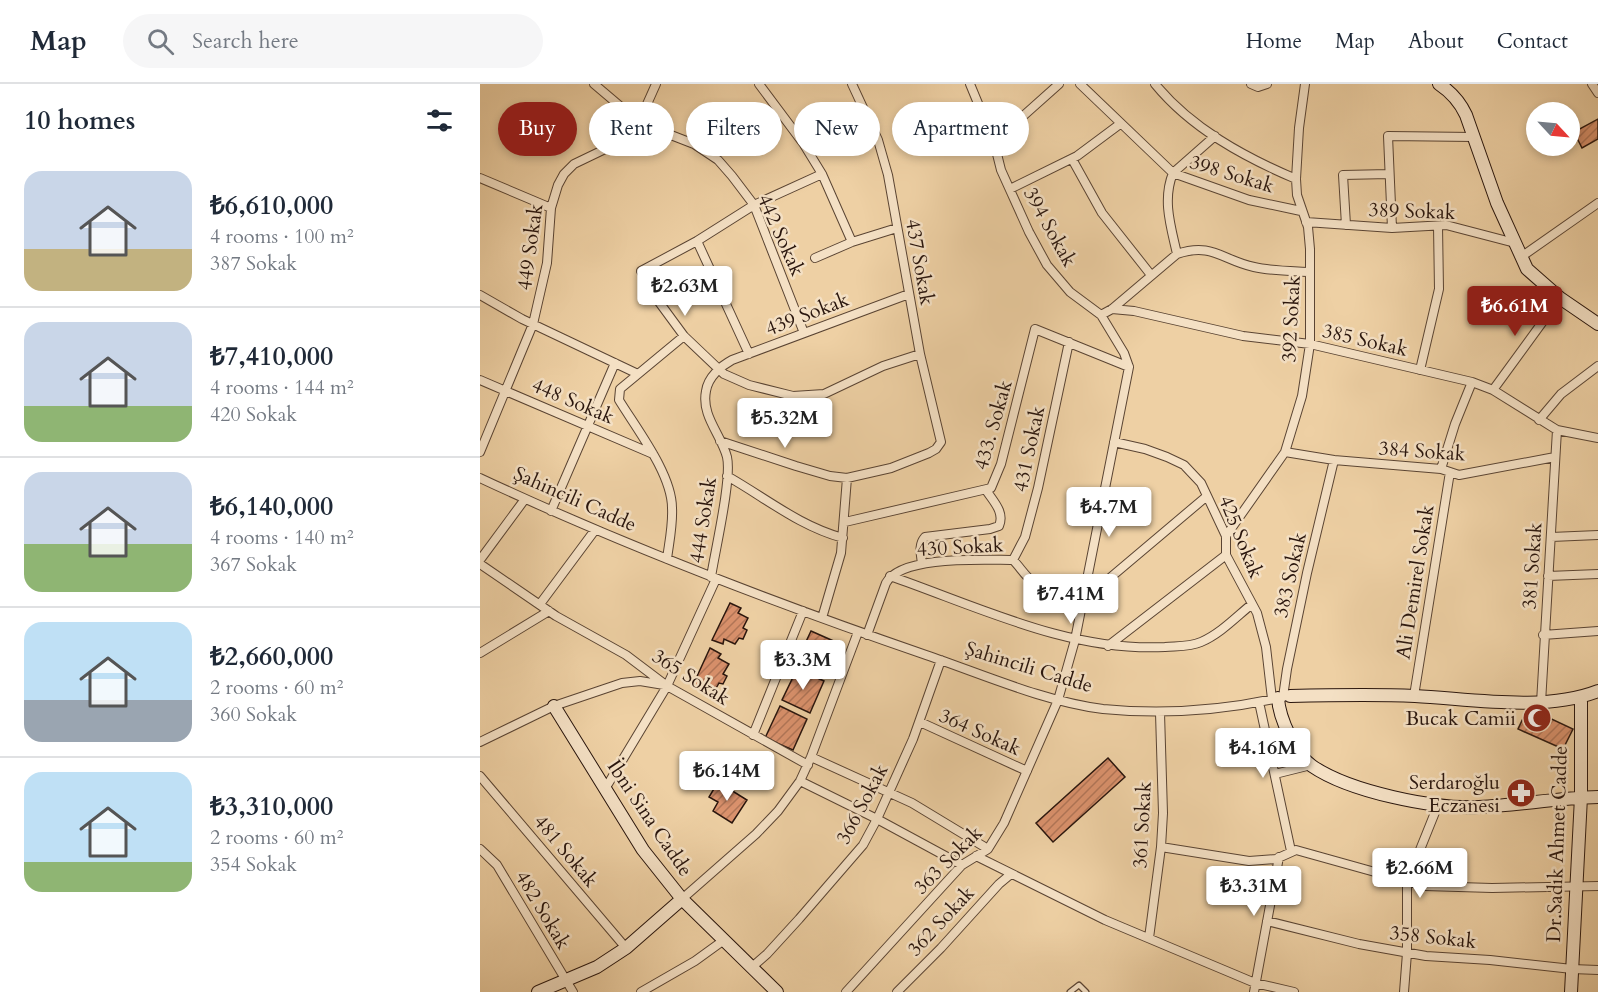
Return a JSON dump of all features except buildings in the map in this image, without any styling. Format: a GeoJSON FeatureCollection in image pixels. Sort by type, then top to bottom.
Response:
{"type":"FeatureCollection","features":[{"type":"Feature","properties":{"kind":"street","name":"442 Sokak"},"geometry":{"type":"LineString","coordinates":[[594,84],[615,102]]}},
{"type":"Feature","properties":{"kind":"street","name":"449 Sokak"},"geometry":{"type":"LineString","coordinates":[[649,102],[657,84]]}},
{"type":"Feature","properties":{"kind":"street"},"geometry":{"type":"LineString","coordinates":[[759,84],[803,142],[822,174],[852,242]]}},
{"type":"Feature","properties":{"kind":"street","name":"437 Sokak"},"geometry":{"type":"LineString","coordinates":[[847,478],[891,468],[936,449],[941,442],[920,354],[888,175],[878,140],[852,84]]}},
{"type":"Feature","properties":{"kind":"street","name":"394 Sokak"},"geometry":{"type":"LineString","coordinates":[[970,84],[977,102]]}},
{"type":"Feature","properties":{"kind":"street"},"geometry":{"type":"LineString","coordinates":[[1029,111],[1059,84]]}},
{"type":"Feature","properties":{"kind":"street","name":"398 Sokak"},"geometry":{"type":"LineString","coordinates":[[1080,84],[1173,173],[1249,200],[1301,211]]}},
{"type":"Feature","properties":{"kind":"street"},"geometry":{"type":"LineString","coordinates":[[1155,84],[1199,125],[1215,136],[1257,162],[1296,179]]}},
{"type":"Feature","properties":{"kind":"street"},"geometry":{"type":"LineString","coordinates":[[1251,84],[1258,87],[1267,84]]}},
{"type":"Feature","properties":{"kind":"street","name":"392 Sokak"},"geometry":{"type":"LineString","coordinates":[[1226,536],[1285,452],[1302,396],[1310,344],[1310,249],[1306,222],[1297,195],[1296,179],[1299,128],[1305,84]]}},
{"type":"Feature","properties":{"kind":"street"},"geometry":{"type":"LineString","coordinates":[[1439,84],[1448,90],[1462,106],[1497,203],[1527,269],[1543,285],[1598,324]]}},
{"type":"Feature","properties":{"kind":"street"},"geometry":{"type":"LineString","coordinates":[[1592,84],[1598,93]]}},
{"type":"Feature","properties":{"kind":"street"},"geometry":{"type":"LineString","coordinates":[[1010,189],[1072,159],[1120,124]]}},
{"type":"Feature","properties":{"kind":"street","name":"442 Sokak"},"geometry":{"type":"LineString","coordinates":[[674,136],[707,151],[732,176],[754,205],[804,333]]}},
{"type":"Feature","properties":{"kind":"street"},"geometry":{"type":"LineString","coordinates":[[1177,254],[1168,205],[1168,190],[1173,173],[1215,136]]}},
{"type":"Feature","properties":{"kind":"street"},"geometry":{"type":"LineString","coordinates":[[1392,228],[1388,136],[1474,137]]}},
{"type":"Feature","properties":{"kind":"street","name":"449 Sokak"},"geometry":{"type":"LineString","coordinates":[[480,452],[533,324],[547,263],[554,194],[564,174],[574,164],[589,156]]}},
{"type":"Feature","properties":{"kind":"street","name":"394 Sokak"},"geometry":{"type":"LineString","coordinates":[[998,156],[1001,170],[1029,232],[1047,264],[1070,292],[1101,315],[1124,353],[1129,367]]}},
{"type":"Feature","properties":{"kind":"street"},"geometry":{"type":"LineString","coordinates":[[1072,159],[1102,213],[1151,275]]}},
{"type":"Feature","properties":{"kind":"street"},"geometry":{"type":"LineString","coordinates":[[822,174],[754,205],[697,241],[641,271],[659,302],[684,336],[730,378],[749,385],[793,396],[806,397],[824,394],[883,366],[920,354]]}},
{"type":"Feature","properties":{"kind":"street"},"geometry":{"type":"LineString","coordinates":[[1346,225],[1343,175],[1389,174]]}},
{"type":"Feature","properties":{"kind":"street"},"geometry":{"type":"LineString","coordinates":[[480,178],[551,208]]}},
{"type":"Feature","properties":{"kind":"street"},"geometry":{"type":"LineString","coordinates":[[1521,257],[1598,203]]}},
{"type":"Feature","properties":{"kind":"street","name":"389 Sokak"},"geometry":{"type":"LineString","coordinates":[[1306,222],[1392,228],[1454,225],[1515,243]]}},
{"type":"Feature","properties":{"kind":"street"},"geometry":{"type":"LineString","coordinates":[[1420,370],[1439,289],[1438,226]]}},
{"type":"Feature","properties":{"kind":"street"},"geometry":{"type":"LineString","coordinates":[[815,258],[852,242],[897,228]]}},
{"type":"Feature","properties":{"kind":"street"},"geometry":{"type":"LineString","coordinates":[[697,241],[748,354]]}},
{"type":"Feature","properties":{"kind":"street"},"geometry":{"type":"LineString","coordinates":[[1101,315],[1112,309],[1177,254],[1195,248],[1211,251],[1254,267],[1310,272]]}},
{"type":"Feature","properties":{"kind":"street","name":"439 Sokak"},"geometry":{"type":"LineString","coordinates":[[720,369],[732,360],[909,294]]}},
{"type":"Feature","properties":{"kind":"street"},"geometry":{"type":"LineString","coordinates":[[480,295],[533,324],[638,374]]}},
{"type":"Feature","properties":{"kind":"street"},"geometry":{"type":"LineString","coordinates":[[1493,390],[1560,298]]}},
{"type":"Feature","properties":{"kind":"street","name":"385 Sokak"},"geometry":{"type":"LineString","coordinates":[[1112,309],[1134,311],[1244,336],[1310,344],[1472,382],[1493,390],[1557,430],[1598,438]]}},
{"type":"Feature","properties":{"kind":"street","name":"433. Sokak"},"geometry":{"type":"LineString","coordinates":[[845,522],[991,488],[1001,464],[1035,329],[1069,342]]}},
{"type":"Feature","properties":{"kind":"street"},"geometry":{"type":"LineString","coordinates":[[668,560],[672,507],[667,484],[654,454],[619,400],[620,388],[684,336]]}},
{"type":"Feature","properties":{"kind":"street"},"geometry":{"type":"LineString","coordinates":[[1069,342],[1129,367]]}},
{"type":"Feature","properties":{"kind":"street","name":"431 Sokak"},"geometry":{"type":"LineString","coordinates":[[1013,560],[1024,537],[1038,488],[1069,342]]}},
{"type":"Feature","properties":{"kind":"street"},"geometry":{"type":"LineString","coordinates":[[551,511],[615,363]]}},
{"type":"Feature","properties":{"kind":"street"},"geometry":{"type":"LineString","coordinates":[[1539,420],[1561,394],[1598,366]]}},
{"type":"Feature","properties":{"kind":"street","name":"363 Sokak"},"geometry":{"type":"LineString","coordinates":[[846,992],[962,865],[988,849],[1004,824],[1058,700],[1075,640],[1129,367]]}},
{"type":"Feature","properties":{"kind":"street","name":"444 Sokak"},"geometry":{"type":"LineString","coordinates":[[605,789],[667,686],[713,578],[727,476],[727,457],[709,419],[705,393],[712,376],[720,369]]}},
{"type":"Feature","properties":{"kind":"street","name":"448 Sokak"},"geometry":{"type":"LineString","coordinates":[[480,380],[654,454]]}},
{"type":"Feature","properties":{"kind":"street","name":"Ali Demirel Sokak"},"geometry":{"type":"LineString","coordinates":[[1414,696],[1445,471],[1455,423],[1472,382]]}},
{"type":"Feature","properties":{"kind":"street","name":"381 Sokak"},"geometry":{"type":"LineString","coordinates":[[1541,703],[1543,635],[1557,430]]}},
{"type":"Feature","properties":{"kind":"street"},"geometry":{"type":"LineString","coordinates":[[720,441],[830,476],[847,478],[843,538],[836,572],[822,618]]}},
{"type":"Feature","properties":{"kind":"street","name":"425 Sokak"},"geometry":{"type":"LineString","coordinates":[[1114,442],[1159,453],[1185,465],[1201,483],[1226,536],[1226,555],[1257,613],[1281,698]]}},
{"type":"Feature","properties":{"kind":"street","name":"384 Sokak"},"geometry":{"type":"LineString","coordinates":[[1285,452],[1334,460],[1445,471],[1459,475],[1555,456]]}},
{"type":"Feature","properties":{"kind":"street","name":"383 Sokak"},"geometry":{"type":"LineString","coordinates":[[1281,698],[1334,460]]}},
{"type":"Feature","properties":{"kind":"street"},"geometry":{"type":"LineString","coordinates":[[727,476],[782,512],[821,531],[843,538]]}},
{"type":"Feature","properties":{"kind":"street","name":"Şahincili Cadde"},"geometry":{"type":"LineString","coordinates":[[480,478],[595,531],[713,578],[858,632],[1058,700],[1101,708],[1160,713],[1281,698],[1414,696],[1541,703],[1581,698],[1598,691]]}},
{"type":"Feature","properties":{"kind":"street"},"geometry":{"type":"LineString","coordinates":[[922,564],[921,548],[925,537],[999,526],[1002,519],[1000,511],[986,490]]}},
{"type":"Feature","properties":{"kind":"street"},"geometry":{"type":"LineString","coordinates":[[1084,599],[1207,496]]}},
{"type":"Feature","properties":{"kind":"street"},"geometry":{"type":"LineString","coordinates":[[480,562],[525,499]]}},
{"type":"Feature","properties":{"kind":"street"},"geometry":{"type":"LineString","coordinates":[[540,604],[595,531]]}},
{"type":"Feature","properties":{"kind":"street"},"geometry":{"type":"LineString","coordinates":[[1551,537],[1598,535]]}},
{"type":"Feature","properties":{"kind":"street"},"geometry":{"type":"LineString","coordinates":[[1108,646],[1226,555]]}},
{"type":"Feature","properties":{"kind":"street","name":"430 Sokak"},"geometry":{"type":"LineString","coordinates":[[890,576],[901,569],[922,564],[1013,560],[1033,582],[1042,588],[1084,599]]}},
{"type":"Feature","properties":{"kind":"street","name":"365 Sokak"},"geometry":{"type":"LineString","coordinates":[[480,562],[553,613],[626,655],[667,686],[753,735],[912,803],[988,849]]}},
{"type":"Feature","properties":{"kind":"street"},"geometry":{"type":"LineString","coordinates":[[1548,576],[1598,574]]}},
{"type":"Feature","properties":{"kind":"street"},"geometry":{"type":"LineString","coordinates":[[867,635],[890,576],[966,605],[1075,640],[1136,649],[1200,643],[1226,626],[1252,604]]}},
{"type":"Feature","properties":{"kind":"street"},"geometry":{"type":"LineString","coordinates":[[753,735],[803,611]]}},
{"type":"Feature","properties":{"kind":"street"},"geometry":{"type":"LineString","coordinates":[[480,653],[553,613]]}},
{"type":"Feature","properties":{"kind":"street"},"geometry":{"type":"LineString","coordinates":[[1543,635],[1598,631]]}},
{"type":"Feature","properties":{"kind":"street"},"geometry":{"type":"LineString","coordinates":[[538,992],[570,986],[626,948],[756,834],[778,811],[800,782],[810,761],[858,632]]}},
{"type":"Feature","properties":{"kind":"street","name":"366 Sokak"},"geometry":{"type":"LineString","coordinates":[[752,967],[799,919],[863,845],[920,722],[941,660]]}},
{"type":"Feature","properties":{"kind":"street"},"geometry":{"type":"LineString","coordinates":[[480,742],[554,706],[633,681],[667,686]]}},
{"type":"Feature","properties":{"kind":"street"},"geometry":{"type":"LineString","coordinates":[[1281,698],[1280,710],[1297,750],[1311,765],[1333,778],[1363,790],[1438,805],[1478,807],[1598,797]]}},
{"type":"Feature","properties":{"kind":"street","name":"Dr.Sadık Ahmet Cadde"},"geometry":{"type":"LineString","coordinates":[[1571,992],[1581,797],[1581,698]]}},
{"type":"Feature","properties":{"kind":"street"},"geometry":{"type":"LineString","coordinates":[[1259,702],[1291,851]]}},
{"type":"Feature","properties":{"kind":"street","name":"İbni Sina Cadde"},"geometry":{"type":"LineString","coordinates":[[554,706],[643,850],[682,899],[777,992]]}},
{"type":"Feature","properties":{"kind":"street","name":"361 Sokak"},"geometry":{"type":"LineString","coordinates":[[1149,938],[1163,813],[1160,713]]}},
{"type":"Feature","properties":{"kind":"street","name":"364 Sokak"},"geometry":{"type":"LineString","coordinates":[[920,722],[1027,771]]}},
{"type":"Feature","properties":{"kind":"street"},"geometry":{"type":"LineString","coordinates":[[1275,774],[1311,765]]}},
{"type":"Feature","properties":{"kind":"street","name":"481 Sokak"},"geometry":{"type":"LineString","coordinates":[[480,776],[626,948]]}},
{"type":"Feature","properties":{"kind":"street"},"geometry":{"type":"LineString","coordinates":[[800,782],[877,819],[962,865]]}},
{"type":"Feature","properties":{"kind":"street"},"geometry":{"type":"LineString","coordinates":[[1404,992],[1407,953],[1407,882],[1438,805]]}},
{"type":"Feature","properties":{"kind":"street"},"geometry":{"type":"LineString","coordinates":[[1161,847],[1232,860],[1269,861],[1291,851],[1300,851],[1425,886],[1492,888],[1598,886]]}},
{"type":"Feature","properties":{"kind":"street","name":"482 Sokak"},"geometry":{"type":"LineString","coordinates":[[480,849],[497,866],[570,986]]}},
{"type":"Feature","properties":{"kind":"street"},"geometry":{"type":"LineString","coordinates":[[976,856],[1105,920],[1255,987],[1293,992]]}},
{"type":"Feature","properties":{"kind":"street"},"geometry":{"type":"LineString","coordinates":[[1255,987],[1280,857]]}},
{"type":"Feature","properties":{"kind":"street","name":"362 Sokak"},"geometry":{"type":"LineString","coordinates":[[897,992],[1011,874]]}},
{"type":"Feature","properties":{"kind":"street","name":"358 Sokak"},"geometry":{"type":"LineString","coordinates":[[1267,921],[1359,944],[1407,953],[1598,970]]}},
{"type":"Feature","properties":{"kind":"street"},"geometry":{"type":"LineString","coordinates":[[641,992],[695,961],[723,940]]}},
{"type":"Feature","properties":{"kind":"lane"},"geometry":{"type":"LineString","coordinates":[[1070,992],[1079,985],[1086,992]]}},
{"type":"Feature","properties":{"kind":"place","name":"Bucak Camii"},"geometry":{"type":"Point","coordinates":[1537,718]}},
{"type":"Feature","properties":{"kind":"place","name":"Serdaroğlu Eczanesi"},"geometry":{"type":"Point","coordinates":[1521,793]}}]}
